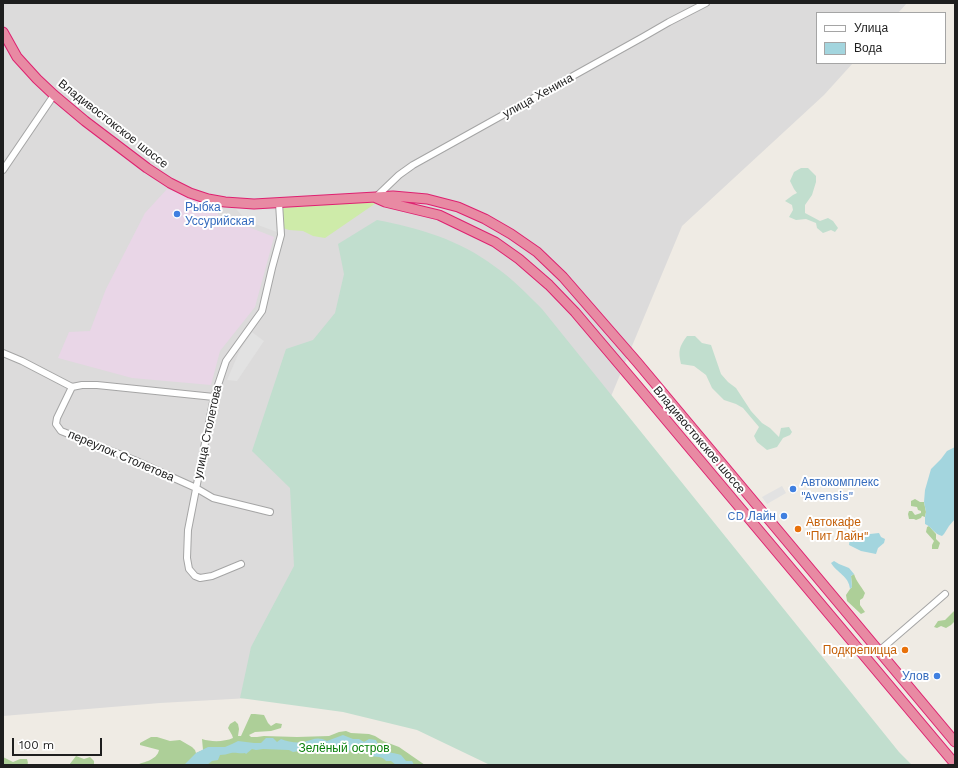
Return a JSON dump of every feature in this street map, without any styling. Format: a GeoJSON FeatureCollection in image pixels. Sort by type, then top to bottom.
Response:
{"type":"FeatureCollection","features":[{"type":"Feature","properties":{"kind":"highway","name":"Владивостокское шоссе"},"geometry":{"type":"LineString","coordinates":[[3,32],[17,57],[54,95],[147,168],[190,193],[224,202],[254,204],[393,196],[427,199],[458,207],[485,218],[537,252],[563,277],[637,362],[955,742]]}},
{"type":"Feature","properties":{"kind":"highway","name":"Владивостокское шоссе"},"geometry":{"type":"LineString","coordinates":[[375,198],[385,202],[439,215],[495,242],[519,259],[549,285],[646,396],[955,764]]}},
{"type":"Feature","properties":{"kind":"highway"},"geometry":{"type":"LineString","coordinates":[[565,302],[564,297],[566,293],[570,291],[576,292]]}},
{"type":"Feature","properties":{"kind":"street","name":"улица Хенина"},"geometry":{"type":"LineString","coordinates":[[375,198],[399,175],[413,165],[669,22],[706,3]]}},
{"type":"Feature","properties":{"kind":"street"},"geometry":{"type":"LineString","coordinates":[[3,170],[54,95]]}},
{"type":"Feature","properties":{"kind":"street","name":"улица Столетова"},"geometry":{"type":"LineString","coordinates":[[242,564],[212,576],[200,578],[196,576],[189,569],[187,558],[188,530],[214,397],[226,361],[262,311],[281,235],[279,203]]}},
{"type":"Feature","properties":{"kind":"street"},"geometry":{"type":"LineString","coordinates":[[3,353],[22,361],[72,387],[97,385],[214,397]]}},
{"type":"Feature","properties":{"kind":"street","name":"переулок Столетова"},"geometry":{"type":"LineString","coordinates":[[72,387],[57,418],[56,424],[61,431],[134,460],[196,488],[213,498],[270,512]]}},
{"type":"Feature","properties":{"kind":"street"},"geometry":{"type":"LineString","coordinates":[[879,651],[945,594]]}},
{"type":"Feature","properties":{"kind":"shaded area"},"geometry":{"type":"Polygon","coordinates":[[[3,3],[907,3],[899,12],[816,12],[816,64],[852,64],[824,95],[682,226],[557,526],[393,690],[160,703],[3,716],[3,3]]]}},
{"type":"Feature","properties":{"kind":"shaded area"},"geometry":{"type":"Polygon","coordinates":[[[167,189],[218,206],[218,215],[274,237],[255,307],[220,351],[211,385],[132,378],[58,358],[69,332],[90,331],[106,289],[145,213],[167,189]]]}},
{"type":"Feature","properties":{"kind":"shaded area"},"geometry":{"type":"Polygon","coordinates":[[[235,208],[278,210],[280,225],[277,232],[247,221],[235,208]]]}},
{"type":"Feature","properties":{"kind":"shaded area"},"geometry":{"type":"Polygon","coordinates":[[[252,332],[264,341],[237,381],[227,380],[240,350],[252,332]]]}},
{"type":"Feature","properties":{"kind":"shaded area"},"geometry":{"type":"Polygon","coordinates":[[[782,486],[786,493],[767,504],[762,497],[782,486]]]}},
{"type":"Feature","properties":{"kind":"green space"},"geometry":{"type":"Polygon","coordinates":[[[801,168],[808,168],[816,176],[816,182],[812,195],[805,205],[805,213],[820,221],[828,218],[833,221],[838,228],[835,232],[831,230],[823,233],[817,228],[816,223],[806,219],[796,220],[789,217],[793,210],[792,205],[785,201],[797,193],[790,181],[794,172],[801,168]]]}},
{"type":"Feature","properties":{"kind":"green space"},"geometry":{"type":"Polygon","coordinates":[[[371,202],[376,203],[325,238],[313,236],[303,231],[283,228],[282,208],[371,202]]]}},
{"type":"Feature","properties":{"kind":"green space"},"geometry":{"type":"Polygon","coordinates":[[[377,220],[424,231],[467,249],[501,271],[519,286],[542,309],[899,752],[912,765],[490,765],[417,730],[343,712],[240,698],[251,647],[294,566],[290,488],[252,451],[286,349],[313,340],[335,313],[344,274],[338,244],[377,220]]]}},
{"type":"Feature","properties":{"kind":"green space"},"geometry":{"type":"Polygon","coordinates":[[[687,336],[695,336],[702,343],[711,345],[721,374],[736,388],[751,411],[762,423],[770,428],[779,437],[781,428],[789,427],[792,432],[790,435],[783,438],[777,447],[767,450],[757,442],[754,436],[759,427],[743,408],[724,400],[712,388],[706,375],[694,366],[681,364],[680,349],[687,336]]]}},
{"type":"Feature","properties":{"kind":"green space"},"geometry":{"type":"Polygon","coordinates":[[[915,499],[920,502],[924,502],[926,512],[925,517],[922,516],[916,520],[909,519],[908,514],[909,511],[912,511],[915,515],[921,513],[917,507],[911,506],[911,501],[915,499]]]}},
{"type":"Feature","properties":{"kind":"green space"},"geometry":{"type":"Polygon","coordinates":[[[929,526],[936,534],[936,539],[940,543],[938,549],[932,549],[934,541],[926,532],[927,527],[929,526]]]}},
{"type":"Feature","properties":{"kind":"green space"},"geometry":{"type":"Polygon","coordinates":[[[854,574],[865,593],[863,598],[860,600],[860,605],[865,612],[861,614],[847,601],[846,595],[852,587],[851,576],[854,574]]]}},
{"type":"Feature","properties":{"kind":"green space"},"geometry":{"type":"Polygon","coordinates":[[[955,610],[955,621],[951,625],[946,628],[941,626],[937,628],[934,627],[938,621],[945,620],[955,610]]]}},
{"type":"Feature","properties":{"kind":"green space","name":"Зелёный остров"},"geometry":{"type":"Polygon","coordinates":[[[251,714],[264,715],[271,726],[276,723],[282,724],[281,728],[271,731],[255,732],[249,735],[251,737],[329,736],[346,731],[351,733],[369,734],[399,747],[425,765],[136,765],[150,760],[158,753],[159,750],[140,745],[140,743],[151,737],[157,737],[170,741],[180,740],[192,747],[196,753],[203,750],[202,739],[218,741],[233,738],[228,728],[230,724],[235,721],[238,724],[239,729],[238,736],[241,736],[251,714]]]}},
{"type":"Feature","properties":{"kind":"green space"},"geometry":{"type":"Polygon","coordinates":[[[76,756],[84,759],[90,757],[94,761],[94,765],[69,765],[76,756]]]}},
{"type":"Feature","properties":{"kind":"green space"},"geometry":{"type":"Polygon","coordinates":[[[3,757],[13,762],[20,759],[27,759],[28,763],[27,765],[3,765],[3,757]]]}},
{"type":"Feature","properties":{"kind":"water"},"geometry":{"type":"Polygon","coordinates":[[[955,447],[955,519],[942,536],[937,534],[925,524],[925,490],[931,469],[947,451],[955,447]]]}},
{"type":"Feature","properties":{"kind":"water"},"geometry":{"type":"Polygon","coordinates":[[[865,533],[879,533],[881,537],[885,539],[884,543],[878,548],[876,554],[861,551],[849,545],[850,537],[865,533]]]}},
{"type":"Feature","properties":{"kind":"water"},"geometry":{"type":"Polygon","coordinates":[[[834,561],[849,568],[854,574],[851,576],[852,587],[850,589],[845,578],[831,563],[834,561]]]}},
{"type":"Feature","properties":{"kind":"water"},"geometry":{"type":"Polygon","coordinates":[[[343,735],[353,739],[359,739],[364,742],[369,739],[376,740],[383,750],[401,755],[406,761],[412,761],[414,765],[396,765],[381,757],[370,756],[371,749],[359,745],[347,752],[342,751],[326,753],[252,749],[246,754],[233,753],[220,755],[218,760],[212,761],[207,765],[184,765],[196,753],[208,747],[225,747],[238,741],[261,743],[266,738],[273,738],[277,742],[281,739],[295,742],[304,742],[313,739],[327,741],[343,735]]]}},
{"type":"Feature","properties":{"kind":"place","name":"Рыбка Уссурийская"},"geometry":{"type":"Point","coordinates":[177,214]}},
{"type":"Feature","properties":{"kind":"place","name":"Автокомплекс \"Avensis\""},"geometry":{"type":"Point","coordinates":[793,489]}},
{"type":"Feature","properties":{"kind":"place","name":"CD Лайн"},"geometry":{"type":"Point","coordinates":[784,516]}},
{"type":"Feature","properties":{"kind":"place","name":"Автокафе \"Пит Лайн\""},"geometry":{"type":"Point","coordinates":[798,529]}},
{"type":"Feature","properties":{"kind":"place","name":"Подкрепицца"},"geometry":{"type":"Point","coordinates":[905,650]}},
{"type":"Feature","properties":{"kind":"place","name":"Улов"},"geometry":{"type":"Point","coordinates":[937,676]}}]}
